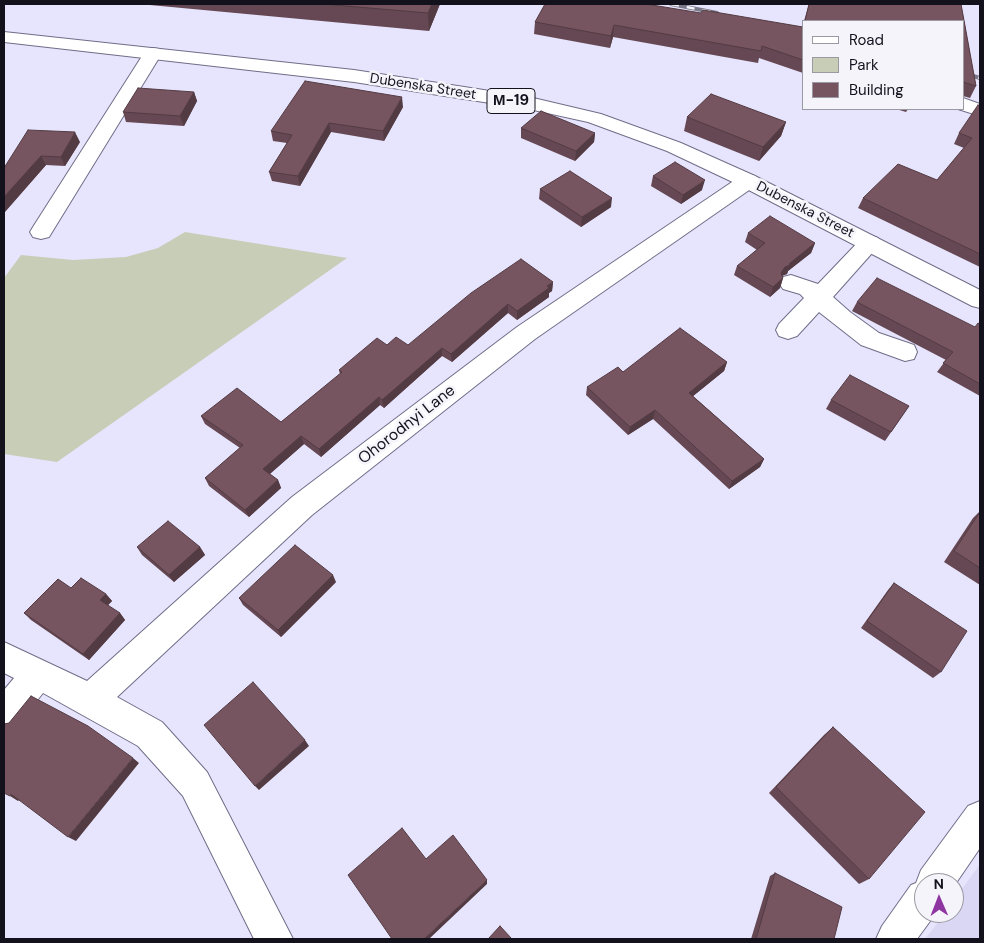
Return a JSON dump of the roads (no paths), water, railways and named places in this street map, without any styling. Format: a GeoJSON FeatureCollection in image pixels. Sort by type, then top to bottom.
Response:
{"type":"FeatureCollection","features":[{"type":"Feature","properties":{"kind":"main road","name":"Dubenska Street"},"geometry":{"type":"LineString","coordinates":[[4,37],[354,76],[529,103],[603,121],[674,147],[748,181],[980,300]]}},
{"type":"Feature","properties":{"kind":"main road"},"geometry":{"type":"LineString","coordinates":[[41,232],[153,53]]}},
{"type":"Feature","properties":{"kind":"main road"},"geometry":{"type":"LineString","coordinates":[[964,104],[980,110]]}},
{"type":"Feature","properties":{"kind":"main road","name":"Ohorodnyi Lane"},"geometry":{"type":"LineString","coordinates":[[90,700],[302,506],[526,333],[748,181]]}},
{"type":"Feature","properties":{"kind":"main road"},"geometry":{"type":"LineString","coordinates":[[788,330],[870,243]]}},
{"type":"Feature","properties":{"kind":"main road"},"geometry":{"type":"LineString","coordinates":[[791,283],[808,288],[841,318],[870,339],[905,352]]}},
{"type":"Feature","properties":{"kind":"main road"},"geometry":{"type":"LineString","coordinates":[[4,657],[90,700],[150,734],[195,784],[274,939]]}},
{"type":"Feature","properties":{"kind":"main road"},"geometry":{"type":"LineString","coordinates":[[4,716],[38,674]]}},
{"type":"Feature","properties":{"kind":"main road"},"geometry":{"type":"LineString","coordinates":[[941,873],[980,818]]}},
{"type":"Feature","properties":{"kind":"main road"},"geometry":{"type":"LineString","coordinates":[[895,939],[914,912]]}},
{"type":"Feature","properties":{"kind":"railway"},"geometry":{"type":"LineString","coordinates":[[671,4],[717,13]]}},
{"type":"Feature","properties":{"kind":"railway"},"geometry":{"type":"LineString","coordinates":[[964,73],[980,78]]}}]}
